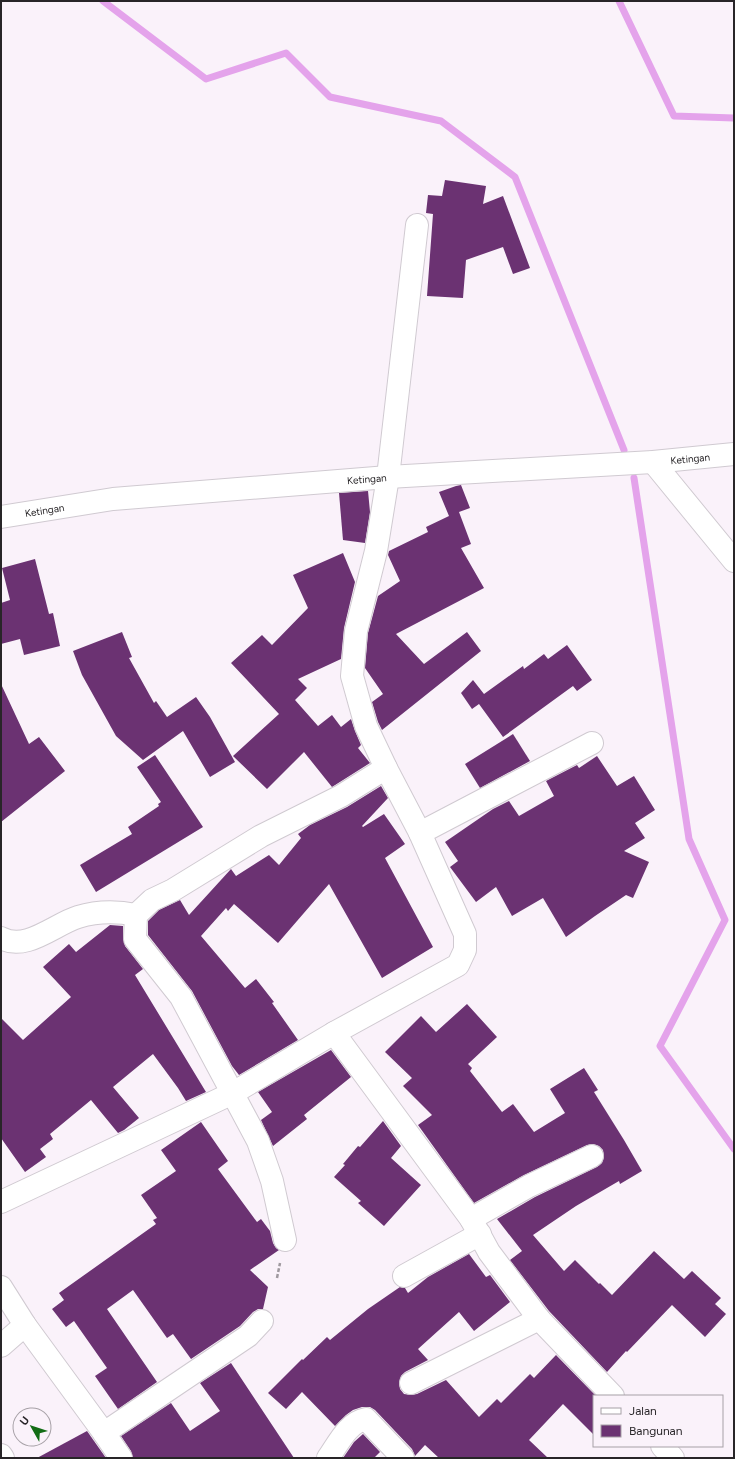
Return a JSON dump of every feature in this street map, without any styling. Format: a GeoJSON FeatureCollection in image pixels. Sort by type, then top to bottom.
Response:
{"type":"FeatureCollection","features":[{"type":"Feature","properties":{"kind":"street"},"geometry":{"type":"LineString","coordinates":[[1,1202],[233,1094],[334,1033],[458,965],[465,950],[465,934],[420,833],[366,726],[352,676],[356,631],[376,551],[388,477],[417,225]]}},
{"type":"Feature","properties":{"kind":"street","name":"Ketingan"},"geometry":{"type":"LineString","coordinates":[[1,517],[113,499],[388,477],[653,462],[734,454]]}},
{"type":"Feature","properties":{"kind":"street"},"geometry":{"type":"LineString","coordinates":[[653,462],[734,561]]}},
{"type":"Feature","properties":{"kind":"street"},"geometry":{"type":"LineString","coordinates":[[420,833],[592,743]]}},
{"type":"Feature","properties":{"kind":"street"},"geometry":{"type":"LineString","coordinates":[[285,1240],[272,1181],[258,1141],[181,997],[135,939],[136,915],[152,900],[173,890],[261,836],[341,796],[386,768]]}},
{"type":"Feature","properties":{"kind":"street"},"geometry":{"type":"LineString","coordinates":[[1,938],[13,943],[25,941],[48,932],[77,917],[104,911],[136,915]]}},
{"type":"Feature","properties":{"kind":"street"},"geometry":{"type":"LineString","coordinates":[[334,1033],[475,1227],[489,1252],[539,1319],[613,1395]]}},
{"type":"Feature","properties":{"kind":"street"},"geometry":{"type":"LineString","coordinates":[[404,1276],[475,1227],[529,1186],[592,1156]]}},
{"type":"Feature","properties":{"kind":"street"},"geometry":{"type":"LineString","coordinates":[[1,1287],[25,1325],[121,1458]]}},
{"type":"Feature","properties":{"kind":"street"},"geometry":{"type":"LineString","coordinates":[[411,1383],[539,1319]]}},
{"type":"Feature","properties":{"kind":"street"},"geometry":{"type":"LineString","coordinates":[[104,1433],[237,1344],[248,1336],[262,1321]]}},
{"type":"Feature","properties":{"kind":"street"},"geometry":{"type":"LineString","coordinates":[[1,1346],[25,1325]]}},
{"type":"Feature","properties":{"kind":"street"},"geometry":{"type":"LineString","coordinates":[[328,1458],[352,1424],[359,1420],[366,1419],[404,1458]]}},
{"type":"Feature","properties":{"kind":"street"},"geometry":{"type":"LineString","coordinates":[[663,1447],[673,1458],[681,1447]]}},
{"type":"Feature","properties":{"kind":"building"},"geometry":{"type":"Polygon","coordinates":[[[445,180],[486,186],[483,204],[503,196],[530,268],[513,274],[503,247],[466,260],[463,298],[427,296],[433,214],[426,213],[428,195],[442,196],[445,180]]]}},
{"type":"Feature","properties":{"kind":"building"},"geometry":{"type":"Polygon","coordinates":[[[461,485],[470,508],[459,512],[471,544],[461,548],[484,588],[396,634],[424,664],[467,632],[481,651],[382,730],[372,702],[383,694],[365,668],[368,633],[378,596],[400,581],[388,555],[389,551],[428,532],[426,527],[449,516],[439,492],[461,485]]]}},
{"type":"Feature","properties":{"kind":"building"},"geometry":{"type":"Polygon","coordinates":[[[368,491],[370,512],[365,543],[343,540],[339,493],[368,491]]]}},
{"type":"Feature","properties":{"kind":"building"},"geometry":{"type":"Polygon","coordinates":[[[343,553],[355,582],[344,628],[341,659],[298,679],[307,688],[295,700],[318,726],[332,715],[341,727],[351,719],[361,745],[358,748],[370,763],[332,787],[304,752],[267,789],[233,756],[279,714],[231,663],[262,635],[272,645],[308,608],[293,575],[343,553]]]}},
{"type":"Feature","properties":{"kind":"building"},"geometry":{"type":"Polygon","coordinates":[[[35,559],[49,614],[53,613],[60,646],[24,655],[20,639],[1,644],[1,603],[10,600],[2,568],[35,559]]]}},
{"type":"Feature","properties":{"kind":"building"},"geometry":{"type":"Polygon","coordinates":[[[122,632],[132,657],[129,658],[154,703],[156,701],[167,717],[196,697],[210,717],[235,762],[210,777],[183,731],[143,760],[116,736],[82,675],[73,651],[122,632]]]}},
{"type":"Feature","properties":{"kind":"building"},"geometry":{"type":"Polygon","coordinates":[[[567,645],[592,680],[577,691],[573,686],[503,737],[479,704],[472,709],[461,693],[473,680],[484,694],[523,666],[524,669],[544,654],[548,659],[567,645]]]}},
{"type":"Feature","properties":{"kind":"building"},"geometry":{"type":"Polygon","coordinates":[[[1,684],[29,744],[39,737],[65,771],[1,822],[1,684]]]}},
{"type":"Feature","properties":{"kind":"building"},"geometry":{"type":"Polygon","coordinates":[[[513,734],[530,761],[480,788],[465,764],[513,734]]]}},
{"type":"Feature","properties":{"kind":"building"},"geometry":{"type":"Polygon","coordinates":[[[155,755],[203,827],[96,892],[80,865],[132,834],[128,827],[159,806],[158,804],[161,802],[137,767],[155,755]]]}},
{"type":"Feature","properties":{"kind":"building"},"geometry":{"type":"Polygon","coordinates":[[[597,756],[617,786],[634,776],[655,810],[635,823],[645,838],[624,851],[649,862],[633,898],[626,895],[566,937],[543,898],[512,916],[496,887],[476,902],[450,867],[458,861],[445,842],[493,809],[509,801],[519,816],[554,796],[546,781],[577,765],[579,768],[597,756]]]}},
{"type":"Feature","properties":{"kind":"building"},"geometry":{"type":"Polygon","coordinates":[[[381,786],[388,798],[362,826],[363,827],[384,814],[405,844],[385,858],[433,947],[382,978],[329,884],[278,943],[234,904],[228,911],[226,908],[201,936],[245,988],[256,979],[274,1002],[272,1003],[298,1040],[239,1075],[232,1066],[192,991],[148,935],[148,921],[159,910],[180,900],[189,915],[231,869],[236,876],[269,855],[279,865],[301,838],[298,834],[310,825],[347,807],[381,786]]]}},
{"type":"Feature","properties":{"kind":"building"},"geometry":{"type":"Polygon","coordinates":[[[110,925],[123,926],[125,946],[143,969],[135,975],[206,1092],[186,1101],[153,1054],[113,1087],[139,1118],[118,1133],[91,1100],[50,1134],[53,1139],[40,1149],[46,1157],[25,1172],[1,1138],[1,1018],[23,1040],[71,997],[43,967],[69,944],[76,952],[110,925]]]}},
{"type":"Feature","properties":{"kind":"building"},"geometry":{"type":"Polygon","coordinates":[[[467,1004],[497,1037],[468,1064],[472,1068],[470,1071],[502,1112],[513,1104],[534,1132],[565,1113],[550,1089],[584,1068],[598,1090],[594,1092],[642,1171],[620,1184],[619,1181],[576,1206],[533,1235],[564,1271],[575,1260],[612,1295],[654,1251],[684,1279],[692,1271],[721,1298],[715,1304],[726,1314],[705,1337],[672,1305],[607,1372],[549,1311],[510,1260],[522,1251],[497,1219],[535,1197],[597,1167],[602,1163],[604,1157],[603,1150],[599,1146],[593,1144],[587,1145],[524,1175],[474,1203],[418,1125],[432,1115],[403,1086],[412,1078],[385,1052],[421,1016],[436,1032],[467,1004]]]}},
{"type":"Feature","properties":{"kind":"building"},"geometry":{"type":"Polygon","coordinates":[[[331,1050],[351,1077],[304,1115],[307,1119],[273,1146],[261,1120],[272,1112],[258,1092],[331,1050]]]}},
{"type":"Feature","properties":{"kind":"building"},"geometry":{"type":"Polygon","coordinates":[[[383,1121],[401,1146],[391,1158],[421,1185],[384,1226],[358,1203],[361,1201],[334,1177],[345,1165],[343,1164],[358,1146],[360,1147],[383,1121]]]}},
{"type":"Feature","properties":{"kind":"building"},"geometry":{"type":"Polygon","coordinates":[[[201,1122],[228,1161],[218,1169],[257,1222],[261,1219],[270,1231],[273,1243],[279,1250],[250,1270],[268,1287],[263,1309],[258,1309],[253,1312],[240,1326],[191,1359],[173,1334],[167,1338],[133,1290],[107,1309],[157,1382],[118,1409],[95,1376],[107,1368],[74,1321],[66,1327],[52,1309],[64,1300],[59,1293],[156,1224],[153,1220],[157,1218],[141,1195],[176,1171],[161,1150],[201,1122]]]}},
{"type":"Feature","properties":{"kind":"building"},"geometry":{"type":"Polygon","coordinates":[[[469,1254],[486,1277],[490,1275],[510,1302],[474,1331],[459,1312],[418,1349],[428,1360],[405,1372],[401,1376],[399,1383],[400,1389],[404,1394],[417,1394],[446,1380],[479,1417],[497,1399],[501,1403],[530,1374],[534,1378],[556,1355],[595,1395],[593,1395],[593,1434],[563,1404],[529,1440],[548,1458],[439,1458],[425,1445],[415,1456],[412,1449],[375,1410],[370,1407],[362,1407],[353,1410],[335,1426],[302,1392],[286,1409],[268,1393],[302,1359],[303,1360],[327,1337],[330,1340],[368,1309],[400,1287],[405,1288],[408,1293],[428,1277],[469,1254]]]}},
{"type":"Feature","properties":{"kind":"building"},"geometry":{"type":"Polygon","coordinates":[[[231,1363],[294,1458],[133,1458],[131,1451],[121,1436],[171,1403],[190,1431],[220,1411],[200,1383],[231,1363]]]}},
{"type":"Feature","properties":{"kind":"building"},"geometry":{"type":"Polygon","coordinates":[[[87,1431],[106,1458],[37,1458],[87,1431]]]}},
{"type":"Feature","properties":{"kind":"building"},"geometry":{"type":"Polygon","coordinates":[[[363,1434],[380,1452],[374,1458],[343,1458],[354,1442],[363,1434]]]}},
{"type":"Feature","properties":{"kind":"waterway"},"geometry":{"type":"LineString","coordinates":[[103,1],[206,79],[286,53],[330,97],[441,121],[515,177],[624,450]]}},
{"type":"Feature","properties":{"kind":"waterway"},"geometry":{"type":"LineString","coordinates":[[619,1],[674,116],[734,118]]}},
{"type":"Feature","properties":{"kind":"waterway"},"geometry":{"type":"LineString","coordinates":[[634,478],[689,839],[725,920],[660,1046],[734,1149]]}}]}
